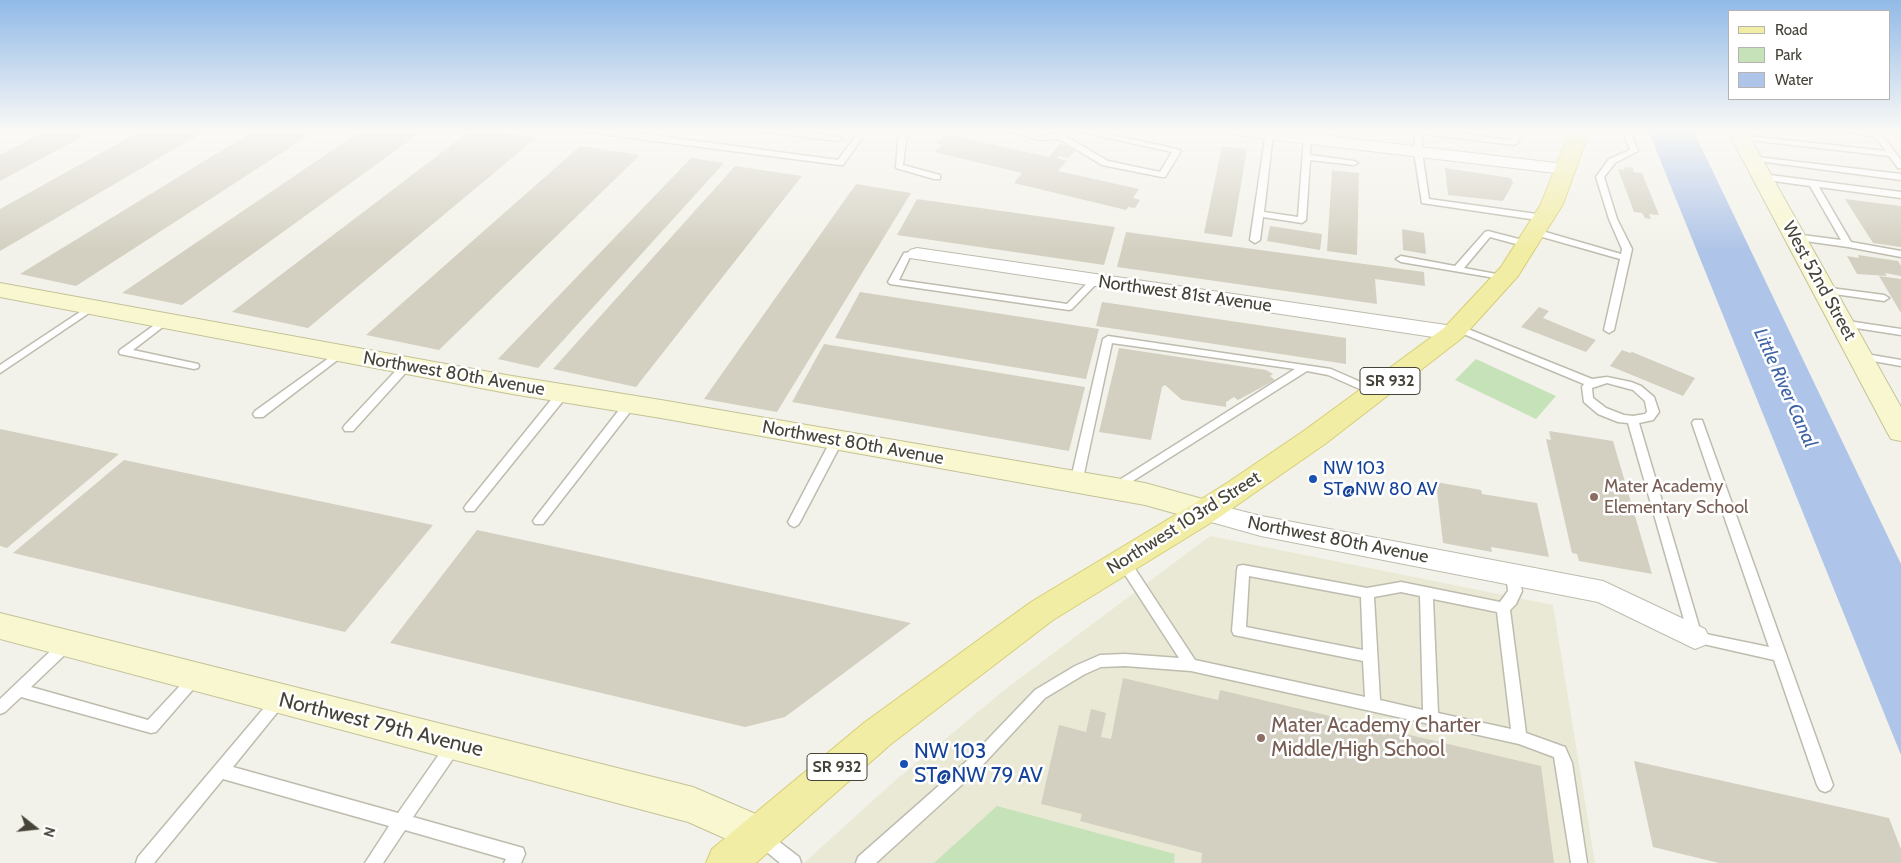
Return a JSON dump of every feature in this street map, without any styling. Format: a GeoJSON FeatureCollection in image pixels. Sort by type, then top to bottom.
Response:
{"type":"FeatureCollection","features":[{"type":"Feature","properties":{"kind":"main road","name":"Northwest 103rd Street"},"geometry":{"type":"LineString","coordinates":[[726,863],[758,834],[917,702],[1042,611],[1206,511],[1315,437],[1456,331],[1504,278],[1552,204],[1564,170]]}},
{"type":"Feature","properties":{"kind":"street","name":"West 52nd Street"},"geometry":{"type":"LineString","coordinates":[[1757,170],[1897,420]]}},
{"type":"Feature","properties":{"kind":"street","name":"Northwest 81st Avenue"},"geometry":{"type":"LineString","coordinates":[[917,254],[1456,331]]}},
{"type":"Feature","properties":{"kind":"street","name":"Northwest 80th Avenue"},"geometry":{"type":"LineString","coordinates":[[2,292],[406,366],[1145,494],[1261,526],[1603,592],[1695,637]]}},
{"type":"Feature","properties":{"kind":"street","name":"Northwest 79th Avenue"},"geometry":{"type":"LineString","coordinates":[[0,626],[693,805],[758,834]]}},
{"type":"Feature","properties":{"kind":"lane"},"geometry":{"type":"LineString","coordinates":[[914,170],[937,177]]}},
{"type":"Feature","properties":{"kind":"lane"},"geometry":{"type":"LineString","coordinates":[[1140,170],[1162,175],[1165,170]]}},
{"type":"Feature","properties":{"kind":"lane"},"geometry":{"type":"LineString","coordinates":[[1255,240],[1264,170]]}},
{"type":"Feature","properties":{"kind":"lane"},"geometry":{"type":"LineString","coordinates":[[1259,214],[1302,220],[1305,170]]}},
{"type":"Feature","properties":{"kind":"lane"},"geometry":{"type":"LineString","coordinates":[[1421,170],[1425,201],[1625,258]]}},
{"type":"Feature","properties":{"kind":"lane"},"geometry":{"type":"LineString","coordinates":[[1605,170],[1600,177],[1613,219],[1627,249],[1609,330]]}},
{"type":"Feature","properties":{"kind":"lane"},"geometry":{"type":"LineString","coordinates":[[1764,170],[1813,184],[1901,195]]}},
{"type":"Feature","properties":{"kind":"lane"},"geometry":{"type":"LineString","coordinates":[[1793,170],[1901,177]]}},
{"type":"Feature","properties":{"kind":"lane"},"geometry":{"type":"LineString","coordinates":[[1813,184],[1848,244]]}},
{"type":"Feature","properties":{"kind":"lane"},"geometry":{"type":"LineString","coordinates":[[1458,269],[1488,234],[1535,231]]}},
{"type":"Feature","properties":{"kind":"lane"},"geometry":{"type":"LineString","coordinates":[[1794,237],[1848,244],[1901,254]]}},
{"type":"Feature","properties":{"kind":"lane"},"geometry":{"type":"LineString","coordinates":[[917,254],[906,255],[892,282],[1069,307],[1095,280]]}},
{"type":"Feature","properties":{"kind":"lane"},"geometry":{"type":"LineString","coordinates":[[1400,259],[1504,278]]}},
{"type":"Feature","properties":{"kind":"lane"},"geometry":{"type":"LineString","coordinates":[[1823,290],[1884,298]]}},
{"type":"Feature","properties":{"kind":"lane"},"geometry":{"type":"LineString","coordinates":[[0,370],[92,307]]}},
{"type":"Feature","properties":{"kind":"lane"},"geometry":{"type":"LineString","coordinates":[[164,321],[124,352],[194,366]]}},
{"type":"Feature","properties":{"kind":"lane"},"geometry":{"type":"LineString","coordinates":[[1841,323],[1901,332]]}},
{"type":"Feature","properties":{"kind":"lane"},"geometry":{"type":"LineString","coordinates":[[1456,331],[1591,383]]}},
{"type":"Feature","properties":{"kind":"lane"},"geometry":{"type":"LineString","coordinates":[[1076,483],[1108,339],[1305,367],[1330,372],[1376,392]]}},
{"type":"Feature","properties":{"kind":"lane"},"geometry":{"type":"LineString","coordinates":[[259,414],[329,364],[340,353]]}},
{"type":"Feature","properties":{"kind":"lane"},"geometry":{"type":"LineString","coordinates":[[1860,356],[1901,363]]}},
{"type":"Feature","properties":{"kind":"lane"},"geometry":{"type":"LineString","coordinates":[[349,428],[406,366]]}},
{"type":"Feature","properties":{"kind":"lane"},"geometry":{"type":"LineString","coordinates":[[1114,489],[1305,367]]}},
{"type":"Feature","properties":{"kind":"lane"},"geometry":{"type":"LineString","coordinates":[[1598,380],[1616,381],[1636,388],[1650,400],[1653,406],[1652,412],[1649,417],[1632,420],[1612,416],[1594,405],[1586,393],[1587,387],[1591,383],[1598,380]]}},
{"type":"Feature","properties":{"kind":"lane"},"geometry":{"type":"LineString","coordinates":[[470,508],[563,393]]}},
{"type":"Feature","properties":{"kind":"lane"},"geometry":{"type":"LineString","coordinates":[[538,521],[630,404]]}},
{"type":"Feature","properties":{"kind":"lane"},"geometry":{"type":"LineString","coordinates":[[1632,420],[1695,637],[1779,654]]}},
{"type":"Feature","properties":{"kind":"lane"},"geometry":{"type":"LineString","coordinates":[[1698,423],[1825,786]]}},
{"type":"Feature","properties":{"kind":"lane"},"geometry":{"type":"LineString","coordinates":[[794,522],[837,440]]}},
{"type":"Feature","properties":{"kind":"lane"},"geometry":{"type":"LineString","coordinates":[[1123,562],[1191,666]]}},
{"type":"Feature","properties":{"kind":"lane"},"geometry":{"type":"LineString","coordinates":[[1370,657],[1239,631],[1243,570],[1368,593],[1401,587],[1503,608]]}},
{"type":"Feature","properties":{"kind":"lane"},"geometry":{"type":"LineString","coordinates":[[1503,608],[1511,600],[1515,591],[1512,574]]}},
{"type":"Feature","properties":{"kind":"lane"},"geometry":{"type":"LineString","coordinates":[[1426,592],[1431,718]]}},
{"type":"Feature","properties":{"kind":"lane"},"geometry":{"type":"LineString","coordinates":[[1368,593],[1372,705]]}},
{"type":"Feature","properties":{"kind":"lane"},"geometry":{"type":"LineString","coordinates":[[1503,608],[1519,737]]}},
{"type":"Feature","properties":{"kind":"lane"},"geometry":{"type":"LineString","coordinates":[[0,708],[67,644]]}},
{"type":"Feature","properties":{"kind":"lane"},"geometry":{"type":"LineString","coordinates":[[864,863],[973,765],[1040,694],[1080,670],[1100,662],[1125,660],[1191,666],[1519,737],[1560,752],[1564,763],[1579,863]]}},
{"type":"Feature","properties":{"kind":"lane"},"geometry":{"type":"LineString","coordinates":[[18,690],[151,727],[196,677]]}},
{"type":"Feature","properties":{"kind":"lane"},"geometry":{"type":"LineString","coordinates":[[144,863],[280,699]]}},
{"type":"Feature","properties":{"kind":"lane"},"geometry":{"type":"LineString","coordinates":[[373,863],[455,744]]}},
{"type":"Feature","properties":{"kind":"lane"},"geometry":{"type":"LineString","coordinates":[[221,770],[517,854],[512,863]]}},
{"type":"Feature","properties":{"kind":"lane"},"geometry":{"type":"LineString","coordinates":[[758,834],[793,863]]}},
{"type":"Feature","properties":{"kind":"shaded area","name":"Mater Academy Charter Middle/High School"},"geometry":{"type":"Polygon","coordinates":[[[1210,536],[1553,605],[1595,863],[804,863],[890,785],[1003,691],[1210,536]]]}},
{"type":"Feature","properties":{"kind":"green space"},"geometry":{"type":"Polygon","coordinates":[[[1476,359],[1556,396],[1536,419],[1455,380],[1476,359]]]}},
{"type":"Feature","properties":{"kind":"green space"},"geometry":{"type":"Polygon","coordinates":[[[997,806],[1175,854],[1174,863],[934,863],[997,806]]]}},
{"type":"Feature","properties":{"kind":"water","name":"Little River Canal"},"geometry":{"type":"Polygon","coordinates":[[[1664,170],[1712,170],[1901,564],[1901,755],[1664,170]]]}},
{"type":"Feature","properties":{"kind":"building"},"geometry":{"type":"Polygon","coordinates":[[[0,170],[20,170],[0,181],[0,170]]]}},
{"type":"Feature","properties":{"kind":"building"},"geometry":{"type":"Polygon","coordinates":[[[70,170],[138,170],[0,251],[0,209],[70,170]]]}},
{"type":"Feature","properties":{"kind":"building"},"geometry":{"type":"Polygon","coordinates":[[[189,170],[255,170],[76,286],[20,274],[189,170]]]}},
{"type":"Feature","properties":{"kind":"building"},"geometry":{"type":"Polygon","coordinates":[[[303,170],[368,170],[182,305],[122,293],[303,170]]]}},
{"type":"Feature","properties":{"kind":"building"},"geometry":{"type":"Polygon","coordinates":[[[418,170],[497,170],[308,328],[232,312],[418,170]]]}},
{"type":"Feature","properties":{"kind":"building"},"geometry":{"type":"Polygon","coordinates":[[[553,170],[624,170],[439,350],[366,335],[553,170]]]}},
{"type":"Feature","properties":{"kind":"building"},"geometry":{"type":"Polygon","coordinates":[[[679,170],[717,170],[538,368],[498,359],[679,170]]]}},
{"type":"Feature","properties":{"kind":"building"},"geometry":{"type":"Polygon","coordinates":[[[731,170],[764,170],[802,176],[636,387],[553,369],[731,170]]]}},
{"type":"Feature","properties":{"kind":"building"},"geometry":{"type":"Polygon","coordinates":[[[1011,170],[1059,170],[1139,189],[1133,198],[1140,200],[1135,208],[1128,207],[1126,210],[1014,183],[1022,173],[1011,170]]]}},
{"type":"Feature","properties":{"kind":"building"},"geometry":{"type":"Polygon","coordinates":[[[1217,170],[1243,170],[1232,237],[1204,233],[1217,170]]]}},
{"type":"Feature","properties":{"kind":"building"},"geometry":{"type":"Polygon","coordinates":[[[1332,170],[1359,173],[1357,255],[1327,251],[1332,170]]]}},
{"type":"Feature","properties":{"kind":"building"},"geometry":{"type":"Polygon","coordinates":[[[1445,170],[1460,170],[1511,178],[1513,183],[1503,201],[1448,195],[1445,170]]]}},
{"type":"Feature","properties":{"kind":"building"},"geometry":{"type":"Polygon","coordinates":[[[1618,170],[1634,170],[1634,172],[1642,173],[1659,215],[1649,214],[1651,219],[1645,218],[1642,213],[1634,212],[1618,170]]]}},
{"type":"Feature","properties":{"kind":"building"},"geometry":{"type":"Polygon","coordinates":[[[856,184],[911,193],[777,412],[704,399],[856,184]]]}},
{"type":"Feature","properties":{"kind":"building"},"geometry":{"type":"Polygon","coordinates":[[[917,199],[1115,227],[1104,265],[897,235],[917,199]]]}},
{"type":"Feature","properties":{"kind":"building"},"geometry":{"type":"Polygon","coordinates":[[[1845,199],[1901,206],[1901,247],[1873,243],[1845,199]]]}},
{"type":"Feature","properties":{"kind":"building"},"geometry":{"type":"Polygon","coordinates":[[[1270,226],[1322,234],[1320,250],[1267,241],[1270,226]]]}},
{"type":"Feature","properties":{"kind":"building"},"geometry":{"type":"Polygon","coordinates":[[[1402,229],[1424,233],[1426,254],[1403,250],[1402,229]]]}},
{"type":"Feature","properties":{"kind":"building"},"geometry":{"type":"Polygon","coordinates":[[[1126,232],[1424,272],[1425,286],[1375,279],[1377,304],[1117,267],[1126,232]]]}},
{"type":"Feature","properties":{"kind":"building"},"geometry":{"type":"Polygon","coordinates":[[[1858,255],[1898,261],[1901,266],[1901,276],[1885,273],[1887,276],[1857,274],[1847,256],[1859,258],[1858,255]]]}},
{"type":"Feature","properties":{"kind":"building"},"geometry":{"type":"Polygon","coordinates":[[[1879,276],[1901,279],[1901,313],[1879,276]]]}},
{"type":"Feature","properties":{"kind":"building"},"geometry":{"type":"Polygon","coordinates":[[[860,292],[1099,329],[1086,379],[835,338],[860,292]]]}},
{"type":"Feature","properties":{"kind":"building"},"geometry":{"type":"Polygon","coordinates":[[[1102,302],[1346,338],[1346,364],[1096,326],[1102,302]]]}},
{"type":"Feature","properties":{"kind":"building"},"geometry":{"type":"Polygon","coordinates":[[[1539,307],[1549,311],[1543,318],[1596,340],[1586,352],[1521,327],[1539,307]]]}},
{"type":"Feature","properties":{"kind":"building"},"geometry":{"type":"Polygon","coordinates":[[[824,344],[1085,387],[1069,451],[792,402],[824,344]]]}},
{"type":"Feature","properties":{"kind":"building"},"geometry":{"type":"Polygon","coordinates":[[[1119,348],[1266,370],[1273,374],[1270,376],[1275,380],[1238,400],[1234,397],[1226,402],[1226,407],[1182,400],[1165,385],[1162,387],[1151,440],[1099,432],[1119,348]]]}},
{"type":"Feature","properties":{"kind":"building"},"geometry":{"type":"Polygon","coordinates":[[[1622,350],[1632,352],[1695,378],[1683,396],[1610,366],[1622,350]]]}},
{"type":"Feature","properties":{"kind":"building"},"geometry":{"type":"Polygon","coordinates":[[[0,429],[119,454],[7,548],[0,546],[0,429]]]}},
{"type":"Feature","properties":{"kind":"building","name":"Mater Academy Elementary School"},"geometry":{"type":"Polygon","coordinates":[[[1549,431],[1613,441],[1652,574],[1579,561],[1577,554],[1572,553],[1546,439],[1551,440],[1549,431]]]}},
{"type":"Feature","properties":{"kind":"building"},"geometry":{"type":"Polygon","coordinates":[[[124,460],[433,525],[345,632],[13,553],[124,460]]]}},
{"type":"Feature","properties":{"kind":"building"},"geometry":{"type":"Polygon","coordinates":[[[1436,482],[1481,490],[1482,494],[1537,503],[1549,557],[1491,547],[1492,552],[1443,543],[1436,482]]]}},
{"type":"Feature","properties":{"kind":"building"},"geometry":{"type":"Polygon","coordinates":[[[477,530],[911,623],[785,717],[745,727],[390,643],[477,530]]]}},
{"type":"Feature","properties":{"kind":"building"},"geometry":{"type":"Polygon","coordinates":[[[1123,678],[1218,700],[1220,690],[1541,766],[1554,863],[1201,863],[1202,853],[1080,821],[1082,814],[1041,804],[1059,725],[1086,732],[1091,709],[1106,713],[1101,737],[1111,739],[1123,678]]]}},
{"type":"Feature","properties":{"kind":"building"},"geometry":{"type":"Polygon","coordinates":[[[1634,761],[1889,818],[1901,849],[1901,863],[1719,863],[1653,847],[1634,761]]]}},
{"type":"Feature","properties":{"kind":"place","name":"NW 103 ST@NW 80 AV"},"geometry":{"type":"Point","coordinates":[1313,479]}},
{"type":"Feature","properties":{"kind":"place","name":"Mater Academy Elementary School"},"geometry":{"type":"Point","coordinates":[1594,497]}},
{"type":"Feature","properties":{"kind":"place","name":"Mater Academy Charter Middle/High School"},"geometry":{"type":"Point","coordinates":[1261,738]}},
{"type":"Feature","properties":{"kind":"place","name":"NW 103 ST@NW 79 AV"},"geometry":{"type":"Point","coordinates":[904,764]}}]}
